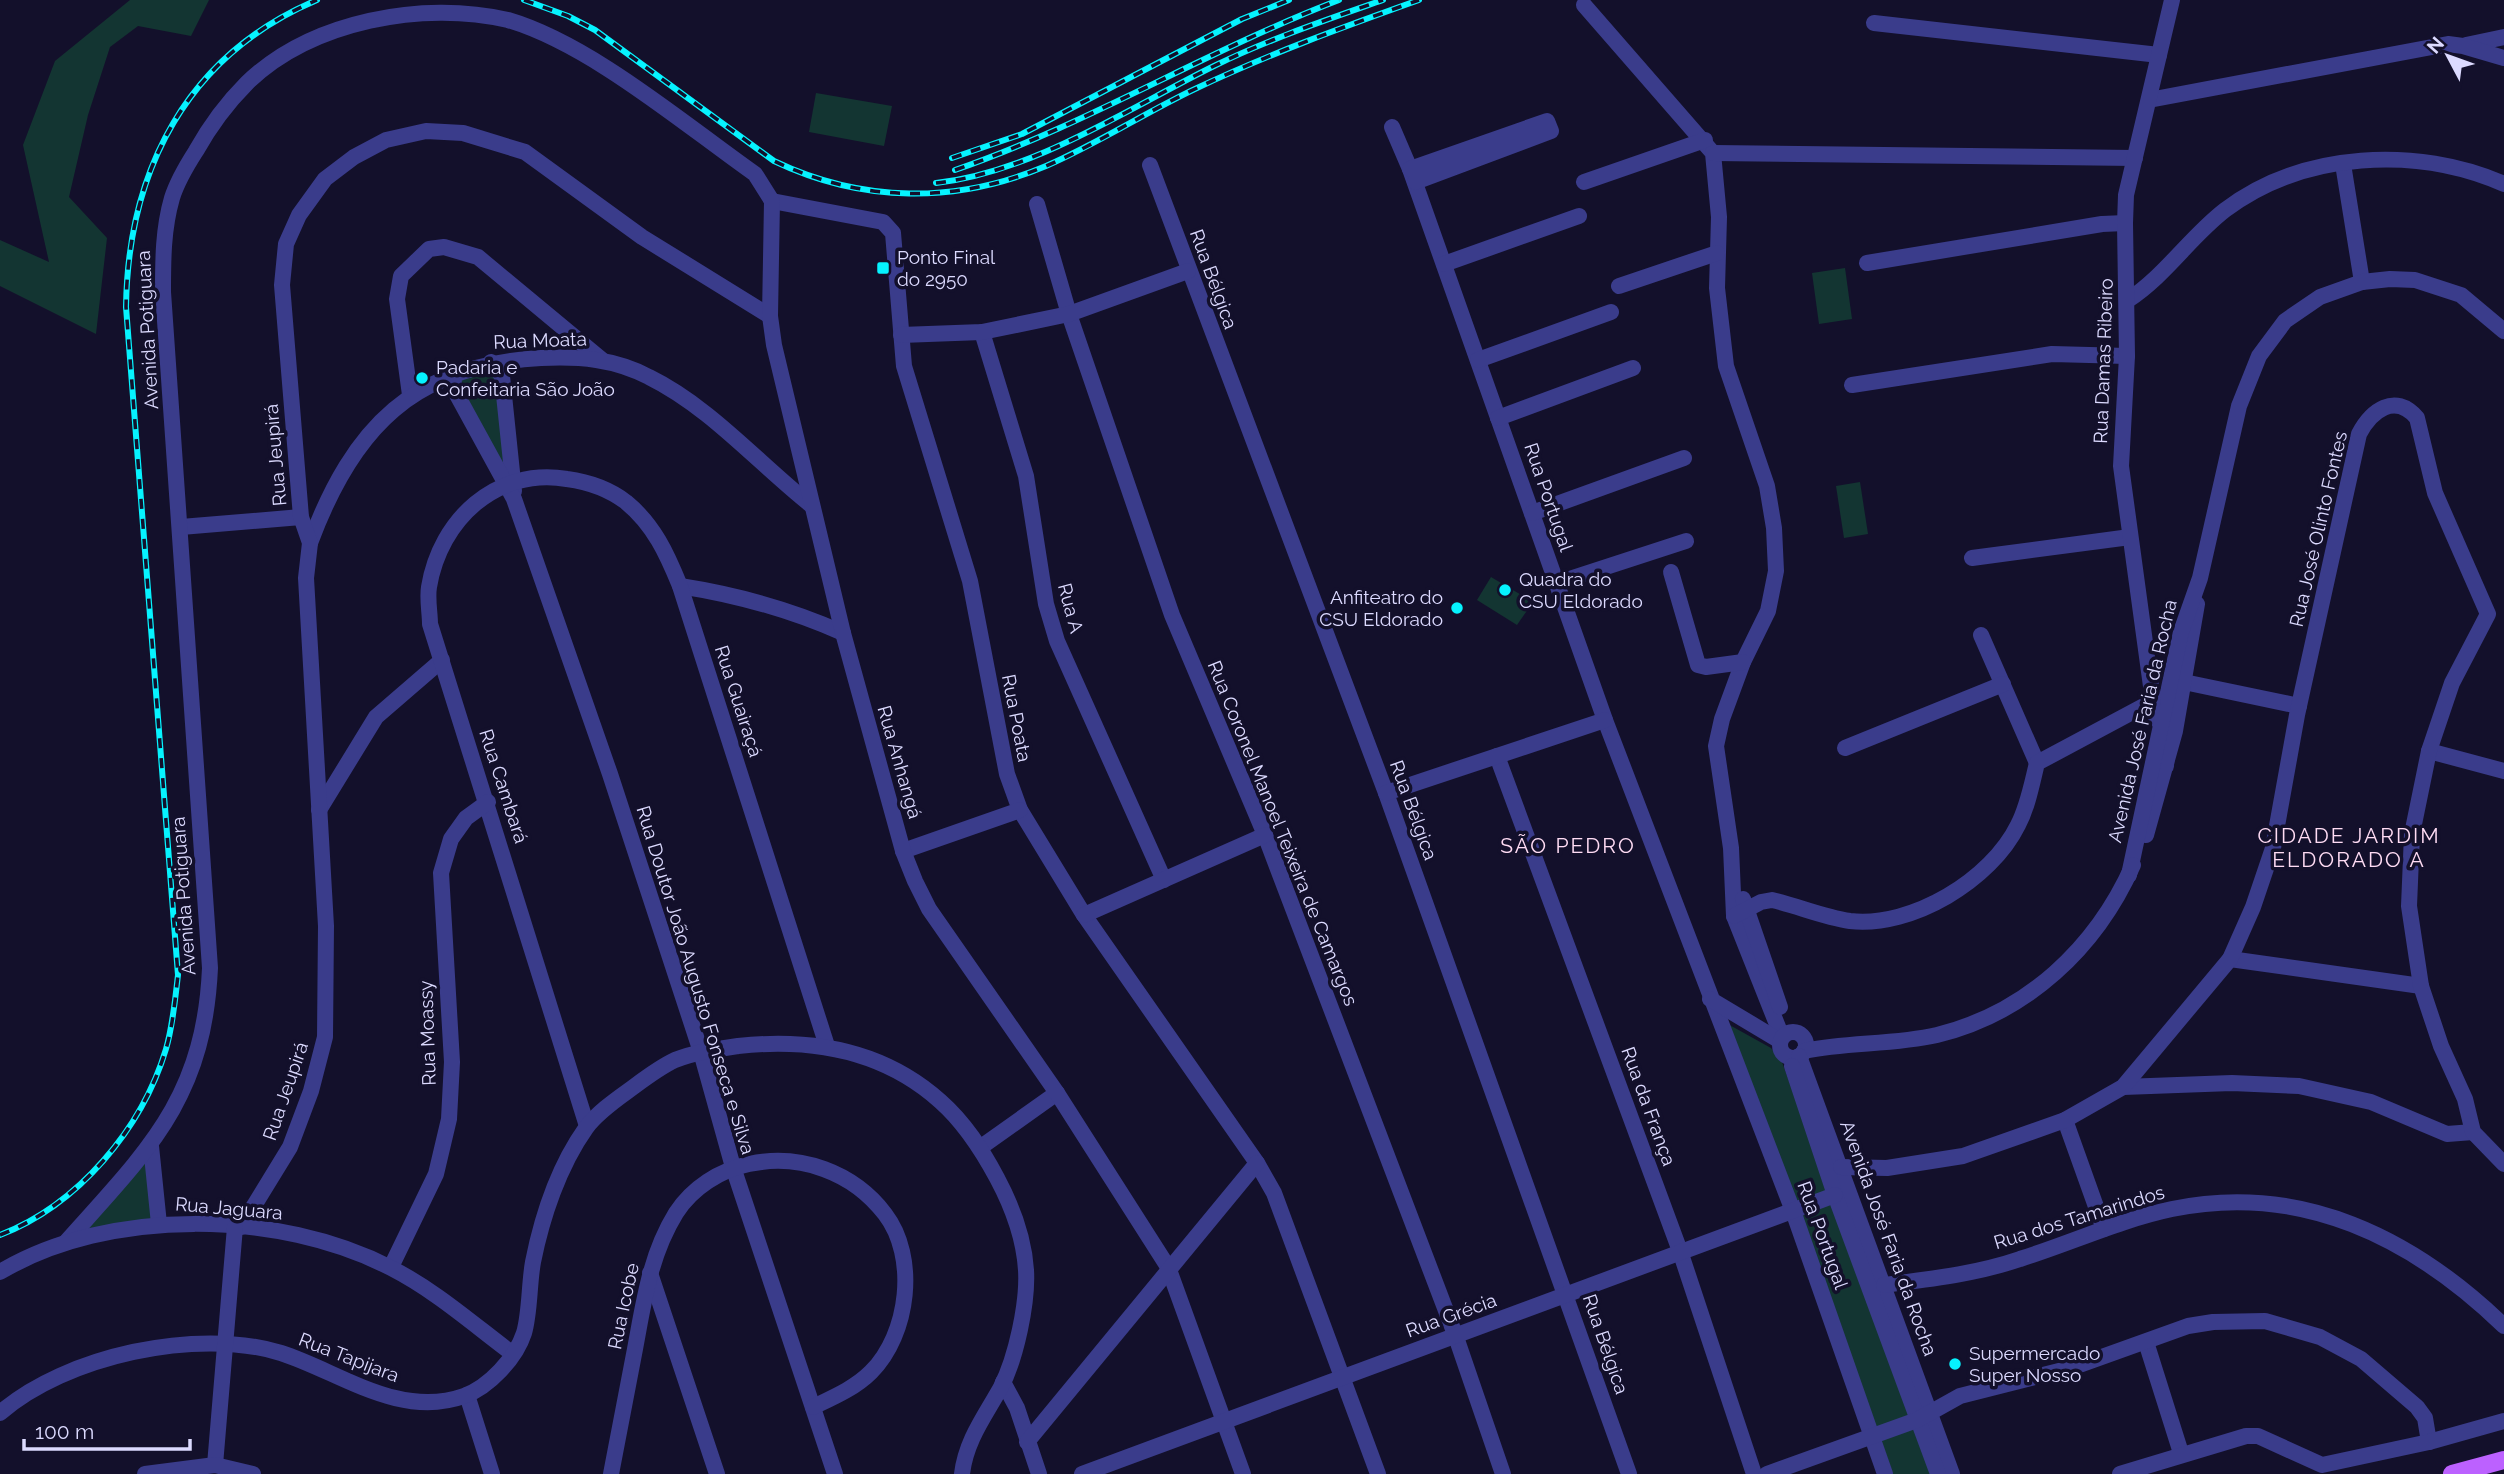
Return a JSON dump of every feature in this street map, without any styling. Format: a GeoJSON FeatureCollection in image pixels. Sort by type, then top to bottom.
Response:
{"type":"FeatureCollection","features":[{"type":"Feature","properties":{"kind":"main road"},"geometry":{"type":"LineString","coordinates":[[2452,1474],[2504,1460]]}},
{"type":"Feature","properties":{"kind":"street","name":"Rua Damas Ribeiro"},"geometry":{"type":"LineString","coordinates":[[2161,724],[2156,718],[2153,701],[2130,537],[2121,440],[2127,356],[2126,195],[2172,0]]}},
{"type":"Feature","properties":{"kind":"street"},"geometry":{"type":"LineString","coordinates":[[1584,5],[1709,147],[1719,217],[1717,288],[1726,366],[1767,486],[1774,528],[1776,571],[1768,611],[1743,662],[1722,719],[1716,746],[1734,883],[1741,912],[1791,1045]]}},
{"type":"Feature","properties":{"kind":"street","name":"Avenida Potiguara"},"geometry":{"type":"LineString","coordinates":[[66,1242],[151,1146],[177,1104],[189,1077],[208,1010],[210,968],[163,292],[164,241],[172,196],[215,118],[248,82],[308,43],[370,18],[410,11],[444,9],[481,13],[512,21],[596,62],[755,174],[772,201]]}},
{"type":"Feature","properties":{"kind":"street"},"geometry":{"type":"LineString","coordinates":[[1874,23],[2159,55]]}},
{"type":"Feature","properties":{"kind":"street"},"geometry":{"type":"LineString","coordinates":[[2149,100],[2430,47],[2463,46],[2504,37]]}},
{"type":"Feature","properties":{"kind":"street"},"geometry":{"type":"LineString","coordinates":[[2463,46],[2504,58]]}},
{"type":"Feature","properties":{"kind":"street"},"geometry":{"type":"LineString","coordinates":[[1547,121],[1551,131],[1413,175],[1547,121]]}},
{"type":"Feature","properties":{"kind":"street","name":"Rua Portugal"},"geometry":{"type":"LineString","coordinates":[[1392,127],[1413,175],[1605,720],[1793,1211],[1885,1474]]}},
{"type":"Feature","properties":{"kind":"street","name":"Rua Jeupirá"},"geometry":{"type":"LineString","coordinates":[[215,1465],[238,1227],[290,1147],[311,1091],[325,1037],[326,926],[306,578],[310,542],[301,517],[282,285],[286,244],[299,215],[324,179],[354,157],[386,140],[426,131],[463,133],[525,152],[642,237],[770,316]]}},
{"type":"Feature","properties":{"kind":"street"},"geometry":{"type":"LineString","coordinates":[[1584,182],[1709,147],[2135,158]]}},
{"type":"Feature","properties":{"kind":"street"},"geometry":{"type":"LineString","coordinates":[[2128,300],[2144,290],[2225,210],[2270,183],[2343,164],[2380,158],[2454,167],[2504,184]]}},
{"type":"Feature","properties":{"kind":"street","name":"Rua Bélgica"},"geometry":{"type":"LineString","coordinates":[[1150,164],[1386,793],[1629,1474]]}},
{"type":"Feature","properties":{"kind":"street"},"geometry":{"type":"LineString","coordinates":[[2343,164],[2362,282]]}},
{"type":"Feature","properties":{"kind":"street","name":"Rua Poata"},"geometry":{"type":"LineString","coordinates":[[772,201],[883,222],[893,233],[904,366],[970,581],[1007,774],[1020,810],[1084,915],[1257,1163],[1274,1193],[1378,1474]]}},
{"type":"Feature","properties":{"kind":"street","name":"Rua Anhangá"},"geometry":{"type":"LineString","coordinates":[[772,201],[770,316],[774,345],[843,633],[903,851],[929,909],[1057,1093],[1168,1267],[1243,1474]]}},
{"type":"Feature","properties":{"kind":"street","name":"Rua Coronel Manoel Teixeira de Camargos"},"geometry":{"type":"LineString","coordinates":[[1037,204],[1069,314],[1172,615],[1265,835],[1455,1337],[1503,1474]]}},
{"type":"Feature","properties":{"kind":"street"},"geometry":{"type":"LineString","coordinates":[[1444,264],[1579,216]]}},
{"type":"Feature","properties":{"kind":"street"},"geometry":{"type":"LineString","coordinates":[[1867,263],[2102,224],[2125,223]]}},
{"type":"Feature","properties":{"kind":"street"},"geometry":{"type":"LineString","coordinates":[[410,395],[397,299],[401,276],[429,249],[444,247],[478,257],[602,360]]}},
{"type":"Feature","properties":{"kind":"street"},"geometry":{"type":"LineString","coordinates":[[1619,286],[1717,253]]}},
{"type":"Feature","properties":{"kind":"street"},"geometry":{"type":"LineString","coordinates":[[901,335],[982,332],[1069,314],[1188,271]]}},
{"type":"Feature","properties":{"kind":"street","name":"Avenida José Faria da Rocha"},"geometry":{"type":"LineString","coordinates":[[1791,1045],[1899,1041],[1937,1035],[1971,1024],[2011,1004],[2060,970],[2084,945],[2112,908],[2129,875],[2155,811],[2193,642],[2200,578],[2239,406],[2259,356],[2286,321],[2320,297],[2362,282],[2415,280],[2461,295],[2504,331]]}},
{"type":"Feature","properties":{"kind":"street"},"geometry":{"type":"LineString","coordinates":[[1478,360],[1611,312]]}},
{"type":"Feature","properties":{"kind":"street","name":"Rua A"},"geometry":{"type":"LineString","coordinates":[[982,332],[1026,476],[1045,604],[1058,641],[1164,880]]}},
{"type":"Feature","properties":{"kind":"street"},"geometry":{"type":"LineString","coordinates":[[1852,384],[2052,354],[2127,356]]}},
{"type":"Feature","properties":{"kind":"street","name":"Rua Moata"},"geometry":{"type":"LineString","coordinates":[[310,542],[341,473],[374,430],[410,395],[452,374],[491,362],[557,358],[602,360],[650,377],[694,405],[811,505]]}},
{"type":"Feature","properties":{"kind":"street","name":"Rua Doutor João Augusto Fonseca e Silva"},"geometry":{"type":"LineString","coordinates":[[491,362],[502,376],[511,488]]}},
{"type":"Feature","properties":{"kind":"street"},"geometry":{"type":"LineString","coordinates":[[1498,418],[1633,368]]}},
{"type":"Feature","properties":{"kind":"street","name":"Rua Doutor João Augusto Fonseca e Silva"},"geometry":{"type":"LineString","coordinates":[[452,374],[456,393],[511,488],[610,774],[701,1052],[733,1167],[835,1474]]}},
{"type":"Feature","properties":{"kind":"street","name":"Rua José Olinto Fontes"},"geometry":{"type":"LineString","coordinates":[[2123,1087],[2230,960],[2253,906],[2273,848],[2299,706],[2359,435],[2367,418],[2383,405],[2400,405],[2411,410],[2417,418],[2435,493],[2488,614],[2452,683],[2429,751],[2412,834],[2409,906],[2421,986],[2441,1045],[2465,1099],[2473,1132]]}},
{"type":"Feature","properties":{"kind":"street"},"geometry":{"type":"LineString","coordinates":[[1532,513],[1684,458]]}},
{"type":"Feature","properties":{"kind":"street","name":"Rua Guairaçá"},"geometry":{"type":"LineString","coordinates":[[511,488],[562,478],[594,485],[617,496],[657,536],[680,586],[827,1046]]}},
{"type":"Feature","properties":{"kind":"street","name":"Rua Cambará"},"geometry":{"type":"LineString","coordinates":[[511,488],[462,514],[435,560],[428,590],[430,624],[488,802],[587,1126]]}},
{"type":"Feature","properties":{"kind":"street"},"geometry":{"type":"LineString","coordinates":[[181,527],[301,517]]}},
{"type":"Feature","properties":{"kind":"street"},"geometry":{"type":"LineString","coordinates":[[1972,558],[2130,537]]}},
{"type":"Feature","properties":{"kind":"street"},"geometry":{"type":"LineString","coordinates":[[1557,583],[1686,541]]}},
{"type":"Feature","properties":{"kind":"street"},"geometry":{"type":"LineString","coordinates":[[1671,572],[1698,665],[1706,667],[1743,662]]}},
{"type":"Feature","properties":{"kind":"street","name":"Avenida José Faria da Rocha"},"geometry":{"type":"LineString","coordinates":[[2129,875],[2181,632],[2200,578]]}},
{"type":"Feature","properties":{"kind":"street"},"geometry":{"type":"LineString","coordinates":[[680,586],[734,594],[791,610],[843,633]]}},
{"type":"Feature","properties":{"kind":"street"},"geometry":{"type":"LineString","coordinates":[[2181,632],[2180,678],[2184,682],[2299,706]]}},
{"type":"Feature","properties":{"kind":"street"},"geometry":{"type":"LineString","coordinates":[[1741,912],[1772,900],[1851,921],[1884,919],[1947,897],[1978,876],[2018,825],[2036,763],[1981,635]]}},
{"type":"Feature","properties":{"kind":"street"},"geometry":{"type":"LineString","coordinates":[[319,810],[376,717],[442,660]]}},
{"type":"Feature","properties":{"kind":"street"},"geometry":{"type":"LineString","coordinates":[[1845,748],[2003,684]]}},
{"type":"Feature","properties":{"kind":"street"},"geometry":{"type":"LineString","coordinates":[[2036,763],[2153,701]]}},
{"type":"Feature","properties":{"kind":"street"},"geometry":{"type":"LineString","coordinates":[[1386,793],[1605,720]]}},
{"type":"Feature","properties":{"kind":"street"},"geometry":{"type":"LineString","coordinates":[[2161,724],[2168,735],[2166,766]]}},
{"type":"Feature","properties":{"kind":"street"},"geometry":{"type":"LineString","coordinates":[[2429,751],[2504,771]]}},
{"type":"Feature","properties":{"kind":"street","name":"Rua da França"},"geometry":{"type":"LineString","coordinates":[[1497,756],[1680,1251],[1754,1474]]}},
{"type":"Feature","properties":{"kind":"street","name":"Rua Moassy"},"geometry":{"type":"LineString","coordinates":[[391,1267],[436,1174],[449,1119],[452,1062],[441,912],[441,873],[451,839],[466,818],[488,802]]}},
{"type":"Feature","properties":{"kind":"street"},"geometry":{"type":"LineString","coordinates":[[903,851],[1020,810]]}},
{"type":"Feature","properties":{"kind":"street"},"geometry":{"type":"LineString","coordinates":[[1084,915],[1265,835]]}},
{"type":"Feature","properties":{"kind":"street"},"geometry":{"type":"LineString","coordinates":[[2230,960],[2421,986]]}},
{"type":"Feature","properties":{"kind":"street"},"geometry":{"type":"LineString","coordinates":[[1713,1006],[1791,1045]]}},
{"type":"Feature","properties":{"kind":"street","name":"Rua Tapijara"},"geometry":{"type":"LineString","coordinates":[[0,1413],[49,1378],[92,1362],[132,1352],[226,1345],[281,1353],[378,1393],[414,1402],[438,1402],[467,1395],[490,1380],[513,1354],[524,1332],[531,1273],[544,1218],[563,1170],[587,1126],[650,1075],[675,1060],[701,1052],[778,1042],[827,1046],[883,1065],[912,1080],[941,1102],[981,1147],[1004,1191],[1019,1229],[1026,1270],[1024,1311],[999,1389],[969,1444],[962,1474]]}},
{"type":"Feature","properties":{"kind":"street","name":"Avenida José Faria da Rocha"},"geometry":{"type":"LineString","coordinates":[[1791,1045],[1841,1167],[1884,1285],[1924,1415],[1938,1474]]}},
{"type":"Feature","properties":{"kind":"street","name":"Avenida José Faria da Rocha"},"geometry":{"type":"LineString","coordinates":[[1791,1045],[1835,1195],[1924,1415],[1952,1474]]}},
{"type":"Feature","properties":{"kind":"street"},"geometry":{"type":"LineString","coordinates":[[1841,1167],[1887,1168],[1963,1156],[2065,1120],[2123,1087],[2232,1083],[2299,1086],[2371,1102],[2447,1135],[2473,1132],[2504,1164]]}},
{"type":"Feature","properties":{"kind":"street"},"geometry":{"type":"LineString","coordinates":[[981,1147],[1057,1093]]}},
{"type":"Feature","properties":{"kind":"street"},"geometry":{"type":"LineString","coordinates":[[2065,1120],[2104,1229]]}},
{"type":"Feature","properties":{"kind":"street"},"geometry":{"type":"LineString","coordinates":[[151,1146],[159,1224]]}},
{"type":"Feature","properties":{"kind":"street","name":"Rua Icobe"},"geometry":{"type":"LineString","coordinates":[[611,1474],[650,1271],[684,1202],[709,1180],[733,1167],[786,1160],[833,1171],[862,1191],[886,1215],[900,1245],[905,1295],[903,1311],[892,1343],[873,1370],[860,1382],[813,1407]]}},
{"type":"Feature","properties":{"kind":"street"},"geometry":{"type":"LineString","coordinates":[[1027,1441],[1168,1267],[1257,1163]]}},
{"type":"Feature","properties":{"kind":"street","name":"Rua Grécia"},"geometry":{"type":"LineString","coordinates":[[1082,1474],[1835,1195]]}},
{"type":"Feature","properties":{"kind":"street","name":"Rua dos Tamarindos"},"geometry":{"type":"LineString","coordinates":[[1884,1285],[1952,1276],[2018,1260],[2104,1229],[2172,1209],[2242,1200],[2306,1208],[2365,1229],[2447,1277],[2504,1326]]}},
{"type":"Feature","properties":{"kind":"street","name":"Rua Jaguara"},"geometry":{"type":"LineString","coordinates":[[1,1271],[66,1242],[159,1224],[238,1227],[322,1242],[391,1267],[426,1288],[513,1354]]}},
{"type":"Feature","properties":{"kind":"street"},"geometry":{"type":"LineString","coordinates":[[650,1271],[717,1474]]}},
{"type":"Feature","properties":{"kind":"street"},"geometry":{"type":"LineString","coordinates":[[1767,1474],[1872,1438],[1960,1396],[2071,1368],[2188,1326],[2241,1321],[2266,1321],[2320,1336],[2361,1359],[2417,1407],[2425,1418],[2429,1442]]}},
{"type":"Feature","properties":{"kind":"street"},"geometry":{"type":"LineString","coordinates":[[2146,1342],[2181,1453]]}},
{"type":"Feature","properties":{"kind":"street"},"geometry":{"type":"LineString","coordinates":[[999,1389],[1017,1408],[1039,1474]]}},
{"type":"Feature","properties":{"kind":"street"},"geometry":{"type":"LineString","coordinates":[[467,1395],[492,1474]]}},
{"type":"Feature","properties":{"kind":"street"},"geometry":{"type":"LineString","coordinates":[[2120,1474],[2232,1438],[2258,1436],[2322,1465],[2429,1442],[2504,1421]]}},
{"type":"Feature","properties":{"kind":"street"},"geometry":{"type":"LineString","coordinates":[[145,1474],[215,1465],[253,1474]]}},
{"type":"Feature","properties":{"kind":"green space"},"geometry":{"type":"Polygon","coordinates":[[[130,0],[209,0],[191,36],[138,26],[110,47],[88,115],[69,197],[107,238],[96,334],[0,286],[0,240],[49,262],[23,145],[55,61],[130,0]]]}},
{"type":"Feature","properties":{"kind":"green space"},"geometry":{"type":"Polygon","coordinates":[[[816,93],[892,106],[884,146],[809,132],[816,93]]]}},
{"type":"Feature","properties":{"kind":"green space"},"geometry":{"type":"Polygon","coordinates":[[[1845,268],[1852,319],[1819,324],[1812,273],[1845,268]]]}},
{"type":"Feature","properties":{"kind":"green space"},"geometry":{"type":"Polygon","coordinates":[[[489,364],[498,378],[507,478],[454,375],[489,364]]]}},
{"type":"Feature","properties":{"kind":"green space"},"geometry":{"type":"Polygon","coordinates":[[[1860,482],[1868,534],[1844,538],[1836,486],[1860,482]]]}},
{"type":"Feature","properties":{"kind":"green space"},"geometry":{"type":"Polygon","coordinates":[[[1491,577],[1533,602],[1517,625],[1477,600],[1491,577]]]}},
{"type":"Feature","properties":{"kind":"green space"},"geometry":{"type":"Polygon","coordinates":[[[1726,1023],[1771,1048],[1782,1062],[1933,1474],[1893,1474],[1802,1217],[1726,1023]]]}},
{"type":"Feature","properties":{"kind":"green space"},"geometry":{"type":"Polygon","coordinates":[[[147,1159],[152,1221],[80,1234],[147,1159]]]}},
{"type":"Feature","properties":{"kind":"railway"},"geometry":{"type":"LineString","coordinates":[[0,1235],[29,1222],[55,1205],[103,1161],[141,1108],[155,1079],[166,1049],[174,1012],[178,975],[126,307],[129,257],[138,209],[153,164],[174,123],[200,85],[233,52],[272,23],[317,0]]}},
{"type":"Feature","properties":{"kind":"railway"},"geometry":{"type":"LineString","coordinates":[[524,0],[568,16],[595,30],[774,161],[841,185],[909,194],[978,187],[1046,166],[1224,76],[1307,41],[1419,0]]}},
{"type":"Feature","properties":{"kind":"railway"},"geometry":{"type":"LineString","coordinates":[[952,158],[1022,134],[1242,19],[1289,0]]}},
{"type":"Feature","properties":{"kind":"railway"},"geometry":{"type":"LineString","coordinates":[[955,170],[1053,131],[1242,41],[1339,0]]}},
{"type":"Feature","properties":{"kind":"railway"},"geometry":{"type":"LineString","coordinates":[[936,183],[972,177],[1044,152],[1235,56],[1383,0]]}},
{"type":"Feature","properties":{"kind":"place","name":"Ponto Final do 2950"},"geometry":{"type":"Point","coordinates":[883,268]}},
{"type":"Feature","properties":{"kind":"place","name":"Padaria e Confeitaria São João"},"geometry":{"type":"Point","coordinates":[422,378]}},
{"type":"Feature","properties":{"kind":"place","name":"Quadra do CSU Eldorado"},"geometry":{"type":"Point","coordinates":[1505,590]}},
{"type":"Feature","properties":{"kind":"place","name":"Anfiteatro do CSU Eldorado"},"geometry":{"type":"Point","coordinates":[1457,608]}},
{"type":"Feature","properties":{"kind":"place","name":"Supermercado Super Nosso"},"geometry":{"type":"Point","coordinates":[1955,1364]}},
{"type":"Feature","properties":{"kind":"district","name":"SÃO PEDRO"},"geometry":{"type":"Point","coordinates":[1568,845]}},
{"type":"Feature","properties":{"kind":"district","name":"CIDADE JARDIM ELDORADO A"},"geometry":{"type":"Point","coordinates":[2349,847]}}]}
